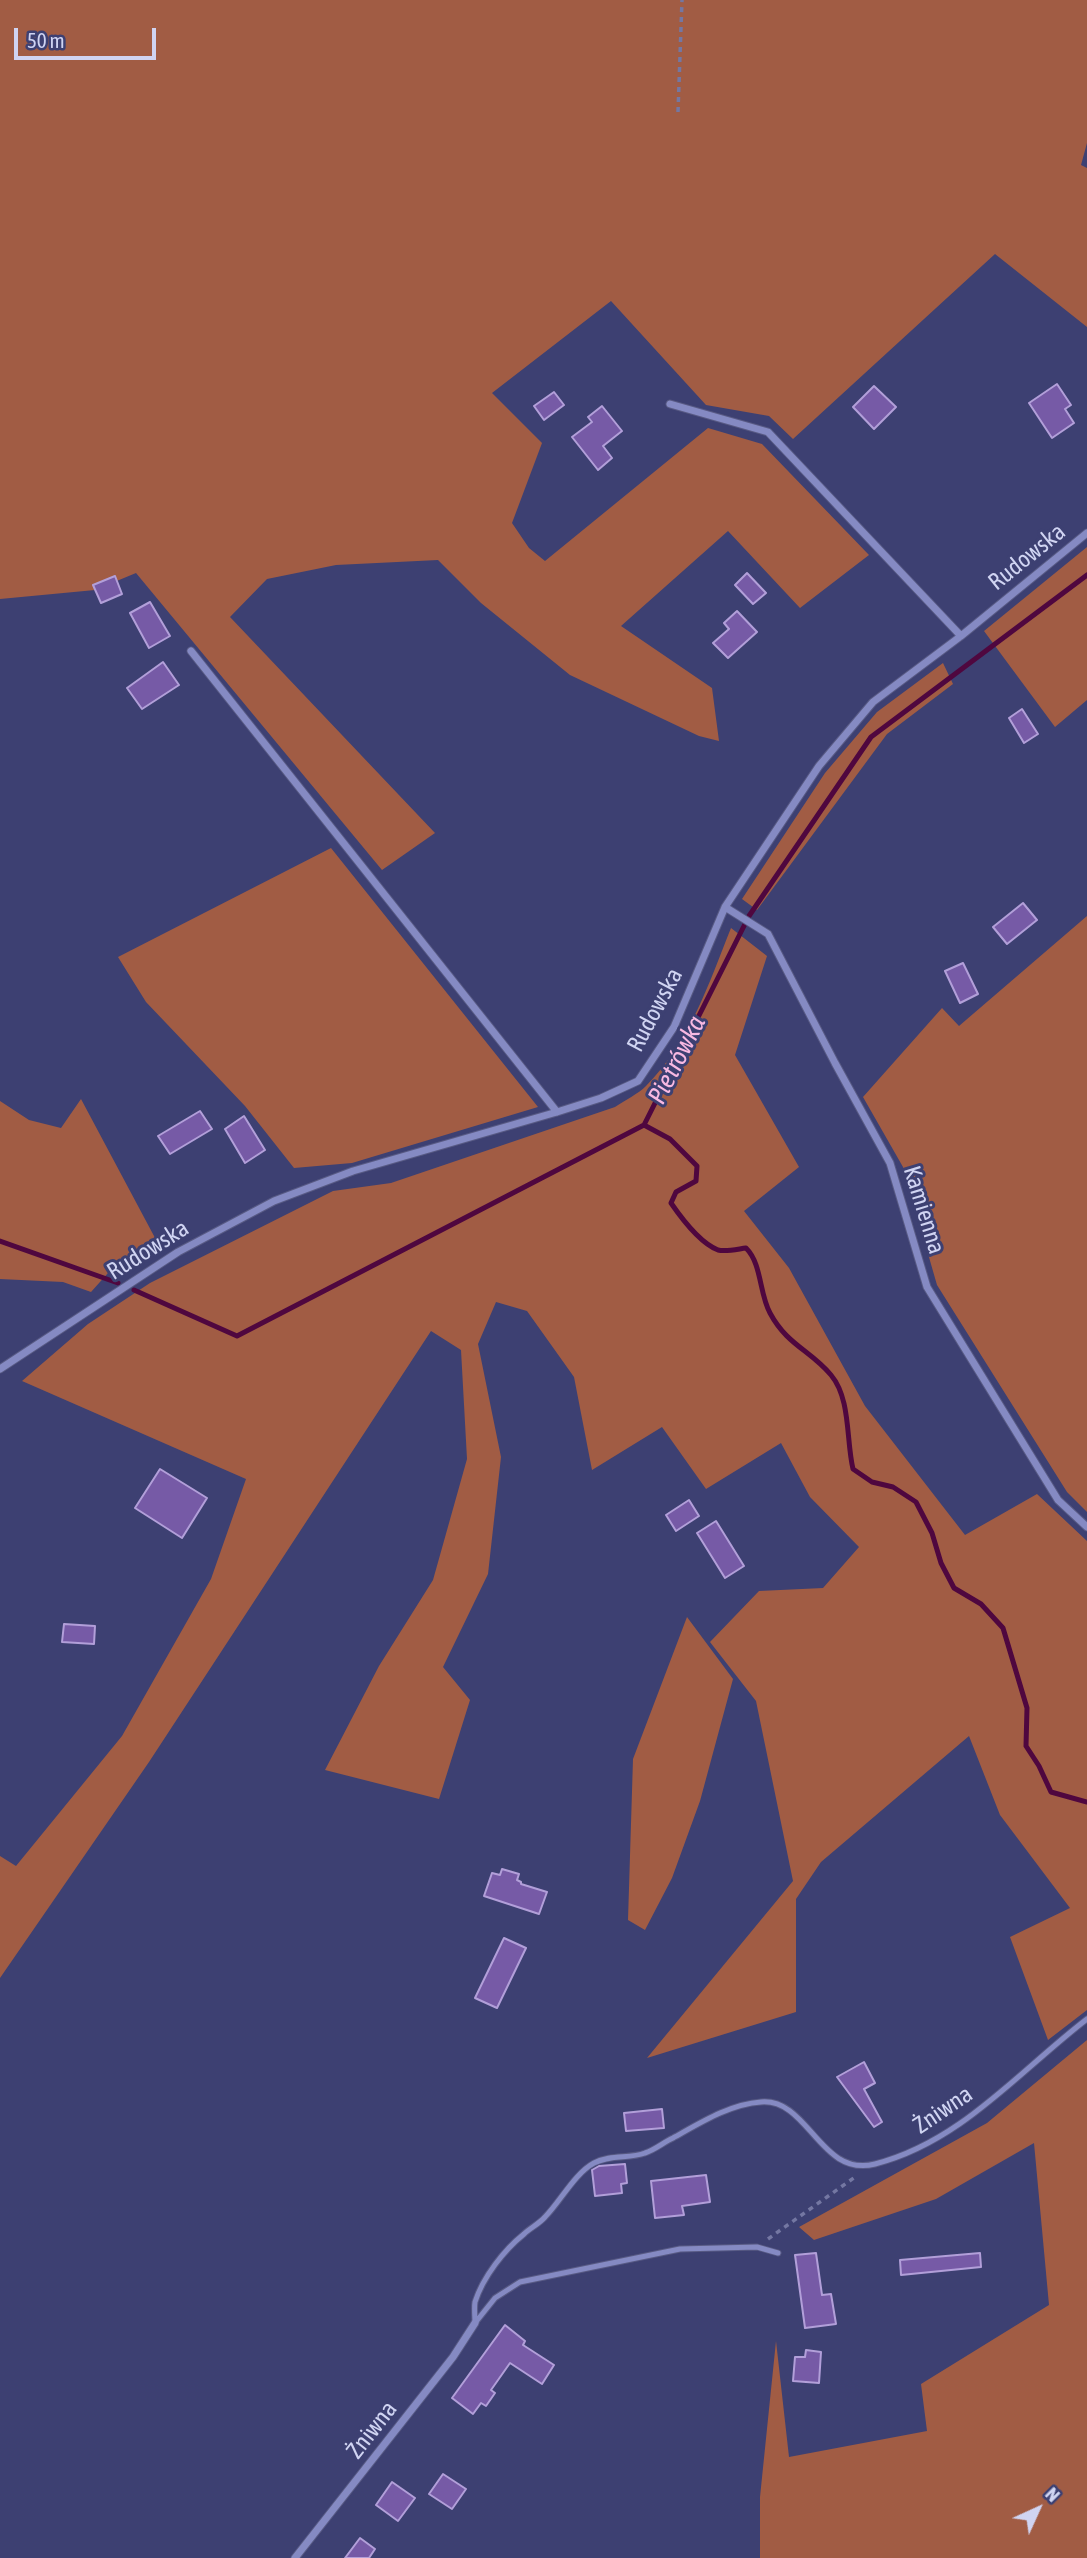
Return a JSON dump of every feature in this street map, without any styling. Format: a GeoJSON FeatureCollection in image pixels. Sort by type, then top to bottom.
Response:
{"type":"FeatureCollection","features":[{"type":"Feature","properties":{"kind":"street"},"geometry":{"type":"LineString","coordinates":[[670,404],[768,432],[961,636]]}},
{"type":"Feature","properties":{"kind":"street","name":"Rudowska"},"geometry":{"type":"LineString","coordinates":[[0,1369],[178,1252],[274,1201],[353,1171],[601,1098],[638,1081],[674,1027],[725,907],[819,766],[873,702],[961,636],[1087,533]]}},
{"type":"Feature","properties":{"kind":"street"},"geometry":{"type":"LineString","coordinates":[[191,651],[557,1112]]}},
{"type":"Feature","properties":{"kind":"street","name":"Kamienna"},"geometry":{"type":"LineString","coordinates":[[725,907],[768,934],[890,1163],[928,1287],[1058,1500],[1087,1527]]}},
{"type":"Feature","properties":{"kind":"street","name":"Żniwna"},"geometry":{"type":"LineString","coordinates":[[295,2558],[453,2357],[475,2323]]}},
{"type":"Feature","properties":{"kind":"lane","name":"Żniwna"},"geometry":{"type":"LineString","coordinates":[[475,2323],[475,2304],[488,2276],[514,2243],[544,2219],[592,2163],[613,2156],[645,2154],[690,2128],[737,2106],[764,2101],[786,2108],[807,2127],[822,2147],[843,2162],[872,2165],[919,2150],[982,2109],[1087,2019]]}},
{"type":"Feature","properties":{"kind":"lane"},"geometry":{"type":"LineString","coordinates":[[475,2323],[495,2298],[520,2282],[680,2249],[757,2247],[778,2253]]}},
{"type":"Feature","properties":{"kind":"path"},"geometry":{"type":"LineString","coordinates":[[677,112],[682,0]]}},
{"type":"Feature","properties":{"kind":"path"},"geometry":{"type":"LineString","coordinates":[[757,2247],[872,2165]]}},
{"type":"Feature","properties":{"kind":"shaded area"},"geometry":{"type":"Polygon","coordinates":[[[0,0],[1087,0],[1087,143],[1081,165],[1087,168],[1087,327],[995,254],[793,439],[769,416],[706,405],[611,301],[492,393],[542,443],[512,523],[529,548],[545,561],[708,428],[762,444],[869,555],[800,608],[728,531],[621,626],[712,688],[719,741],[699,736],[570,675],[481,603],[438,560],[336,565],[267,579],[230,617],[435,833],[382,870],[136,573],[95,590],[0,599],[0,0]]]}},
{"type":"Feature","properties":{"kind":"shaded area"},"geometry":{"type":"Polygon","coordinates":[[[1087,547],[1087,700],[1055,727],[984,631],[1087,547]]]}},
{"type":"Feature","properties":{"kind":"shaded area"},"geometry":{"type":"Polygon","coordinates":[[[943,663],[953,684],[887,734],[757,910],[742,899],[825,773],[877,712],[943,663]]]}},
{"type":"Feature","properties":{"kind":"shaded area"},"geometry":{"type":"Polygon","coordinates":[[[331,848],[538,1107],[352,1163],[294,1168],[245,1106],[146,1002],[118,957],[331,848]]]}},
{"type":"Feature","properties":{"kind":"shaded area"},"geometry":{"type":"Polygon","coordinates":[[[1087,916],[1087,1512],[1067,1492],[937,1285],[903,1167],[863,1097],[942,1008],[959,1026],[1087,916]]]}},
{"type":"Feature","properties":{"kind":"shaded area"},"geometry":{"type":"Polygon","coordinates":[[[731,928],[767,956],[735,1055],[799,1167],[744,1211],[789,1268],[865,1406],[965,1535],[1037,1494],[1087,1541],[1087,2010],[1048,2040],[1010,1937],[1070,1908],[1000,1815],[969,1736],[821,1862],[796,1899],[796,2012],[647,2058],[793,1881],[756,1701],[710,1642],[759,1591],[823,1588],[859,1547],[810,1497],[781,1443],[706,1489],[662,1427],[592,1470],[574,1377],[527,1311],[496,1302],[478,1344],[501,1457],[488,1574],[443,1667],[470,1700],[439,1799],[325,1770],[379,1666],[433,1580],[467,1459],[461,1350],[431,1331],[149,1762],[0,1978],[0,1856],[16,1866],[122,1736],[211,1579],[246,1479],[22,1381],[88,1324],[150,1283],[333,1191],[391,1183],[615,1107],[646,1086],[675,1050],[697,1011],[731,928]]]}},
{"type":"Feature","properties":{"kind":"shaded area"},"geometry":{"type":"Polygon","coordinates":[[[81,1099],[162,1251],[108,1273],[91,1292],[63,1282],[0,1279],[0,1101],[29,1120],[61,1128],[81,1099]]]}},
{"type":"Feature","properties":{"kind":"shaded area"},"geometry":{"type":"Polygon","coordinates":[[[687,1617],[733,1679],[700,1801],[672,1878],[645,1930],[628,1920],[633,1759],[687,1617]]]}},
{"type":"Feature","properties":{"kind":"shaded area"},"geometry":{"type":"Polygon","coordinates":[[[1087,2040],[1087,2558],[760,2558],[760,2497],[776,2341],[789,2457],[927,2431],[921,2384],[1049,2305],[1034,2143],[936,2199],[814,2240],[799,2227],[987,2123],[1087,2040]]]}},
{"type":"Feature","properties":{"kind":"building"},"geometry":{"type":"Polygon","coordinates":[[[1057,384],[1071,405],[1065,409],[1074,423],[1052,438],[1029,403],[1057,384]]]}},
{"type":"Feature","properties":{"kind":"building"},"geometry":{"type":"Polygon","coordinates":[[[874,386],[896,407],[874,429],[853,407],[874,386]]]}},
{"type":"Feature","properties":{"kind":"building"},"geometry":{"type":"Polygon","coordinates":[[[554,392],[564,405],[544,420],[534,406],[554,392]]]}},
{"type":"Feature","properties":{"kind":"building"},"geometry":{"type":"Polygon","coordinates":[[[602,406],[622,431],[603,446],[612,458],[598,470],[572,437],[592,422],[588,417],[602,406]]]}},
{"type":"Feature","properties":{"kind":"building"},"geometry":{"type":"Polygon","coordinates":[[[747,573],[766,593],[753,604],[735,585],[747,573]]]}},
{"type":"Feature","properties":{"kind":"building"},"geometry":{"type":"Polygon","coordinates":[[[115,576],[122,594],[101,603],[93,585],[115,576]]]}},
{"type":"Feature","properties":{"kind":"building"},"geometry":{"type":"Polygon","coordinates":[[[150,602],[170,636],[149,648],[130,613],[150,602]]]}},
{"type":"Feature","properties":{"kind":"building"},"geometry":{"type":"Polygon","coordinates":[[[737,611],[757,632],[728,658],[713,643],[729,629],[724,623],[737,611]]]}},
{"type":"Feature","properties":{"kind":"building"},"geometry":{"type":"Polygon","coordinates":[[[163,662],[179,685],[142,709],[127,688],[163,662]]]}},
{"type":"Feature","properties":{"kind":"building"},"geometry":{"type":"Polygon","coordinates":[[[1022,709],[1038,734],[1024,743],[1009,718],[1022,709]]]}},
{"type":"Feature","properties":{"kind":"building"},"geometry":{"type":"Polygon","coordinates":[[[1023,903],[1037,920],[1007,944],[993,927],[1023,903]]]}},
{"type":"Feature","properties":{"kind":"building"},"geometry":{"type":"Polygon","coordinates":[[[963,963],[978,994],[960,1003],[945,971],[963,963]]]}},
{"type":"Feature","properties":{"kind":"building"},"geometry":{"type":"Polygon","coordinates":[[[200,1111],[212,1129],[170,1154],[158,1136],[200,1111]]]}},
{"type":"Feature","properties":{"kind":"building"},"geometry":{"type":"Polygon","coordinates":[[[244,1116],[265,1150],[245,1163],[225,1129],[244,1116]]]}},
{"type":"Feature","properties":{"kind":"building"},"geometry":{"type":"Polygon","coordinates":[[[160,1469],[207,1498],[182,1538],[135,1508],[160,1469]]]}},
{"type":"Feature","properties":{"kind":"building"},"geometry":{"type":"Polygon","coordinates":[[[689,1500],[699,1516],[676,1531],[666,1515],[689,1500]]]}},
{"type":"Feature","properties":{"kind":"building"},"geometry":{"type":"Polygon","coordinates":[[[716,1521],[744,1566],[725,1578],[697,1533],[716,1521]]]}},
{"type":"Feature","properties":{"kind":"building"},"geometry":{"type":"Polygon","coordinates":[[[64,1624],[95,1626],[94,1644],[62,1642],[64,1624]]]}},
{"type":"Feature","properties":{"kind":"building"},"geometry":{"type":"Polygon","coordinates":[[[502,1869],[519,1874],[517,1880],[521,1884],[547,1892],[539,1914],[484,1896],[492,1873],[500,1875],[502,1869]]]}},
{"type":"Feature","properties":{"kind":"building"},"geometry":{"type":"Polygon","coordinates":[[[504,1938],[526,1948],[497,2008],[475,1998],[504,1938]]]}},
{"type":"Feature","properties":{"kind":"building"},"geometry":{"type":"Polygon","coordinates":[[[864,2062],[875,2083],[864,2089],[882,2122],[874,2127],[837,2077],[864,2062]]]}},
{"type":"Feature","properties":{"kind":"building"},"geometry":{"type":"Polygon","coordinates":[[[662,2109],[664,2128],[626,2131],[624,2113],[662,2109]]]}},
{"type":"Feature","properties":{"kind":"building"},"geometry":{"type":"Polygon","coordinates":[[[625,2164],[627,2183],[621,2184],[622,2193],[595,2196],[592,2170],[599,2166],[625,2164]]]}},
{"type":"Feature","properties":{"kind":"building"},"geometry":{"type":"Polygon","coordinates":[[[706,2175],[710,2202],[682,2206],[684,2215],[655,2218],[651,2181],[706,2175]]]}},
{"type":"Feature","properties":{"kind":"building"},"geometry":{"type":"Polygon","coordinates":[[[816,2253],[822,2295],[831,2294],[836,2324],[805,2328],[795,2255],[816,2253]]]}},
{"type":"Feature","properties":{"kind":"building"},"geometry":{"type":"Polygon","coordinates":[[[980,2253],[981,2267],[901,2275],[900,2260],[980,2253]]]}},
{"type":"Feature","properties":{"kind":"building"},"geometry":{"type":"Polygon","coordinates":[[[505,2325],[525,2341],[523,2345],[554,2365],[542,2384],[510,2363],[491,2390],[495,2393],[486,2406],[481,2403],[473,2414],[452,2398],[505,2325]]]}},
{"type":"Feature","properties":{"kind":"building"},"geometry":{"type":"Polygon","coordinates":[[[806,2350],[821,2352],[819,2383],[793,2381],[795,2357],[805,2357],[806,2350]]]}},
{"type":"Feature","properties":{"kind":"building"},"geometry":{"type":"Polygon","coordinates":[[[443,2474],[466,2489],[452,2509],[429,2494],[443,2474]]]}},
{"type":"Feature","properties":{"kind":"building"},"geometry":{"type":"Polygon","coordinates":[[[392,2482],[415,2498],[398,2521],[376,2505],[392,2482]]]}},
{"type":"Feature","properties":{"kind":"building"},"geometry":{"type":"Polygon","coordinates":[[[360,2538],[375,2549],[369,2558],[345,2558],[360,2538]]]}},
{"type":"Feature","properties":{"kind":"waterway","name":"Pietrówka"},"geometry":{"type":"LineString","coordinates":[[644,1125],[749,916],[871,737],[1087,575]]}},
{"type":"Feature","properties":{"kind":"waterway","name":"Pietrówka"},"geometry":{"type":"LineString","coordinates":[[644,1125],[670,1139],[697,1166],[696,1181],[676,1192],[671,1203],[680,1216],[711,1247],[728,1251],[746,1248],[755,1262],[766,1305],[777,1324],[831,1375],[845,1408],[853,1469],[872,1482],[893,1487],[916,1502],[932,1533],[941,1563],[954,1588],[981,1604],[1003,1628],[1027,1708],[1026,1746],[1051,1792],[1087,1802]]}},
{"type":"Feature","properties":{"kind":"waterway"},"geometry":{"type":"LineString","coordinates":[[134,1290],[237,1336],[644,1125]]}},
{"type":"Feature","properties":{"kind":"waterway"},"geometry":{"type":"LineString","coordinates":[[0,1241],[118,1283]]}}]}
